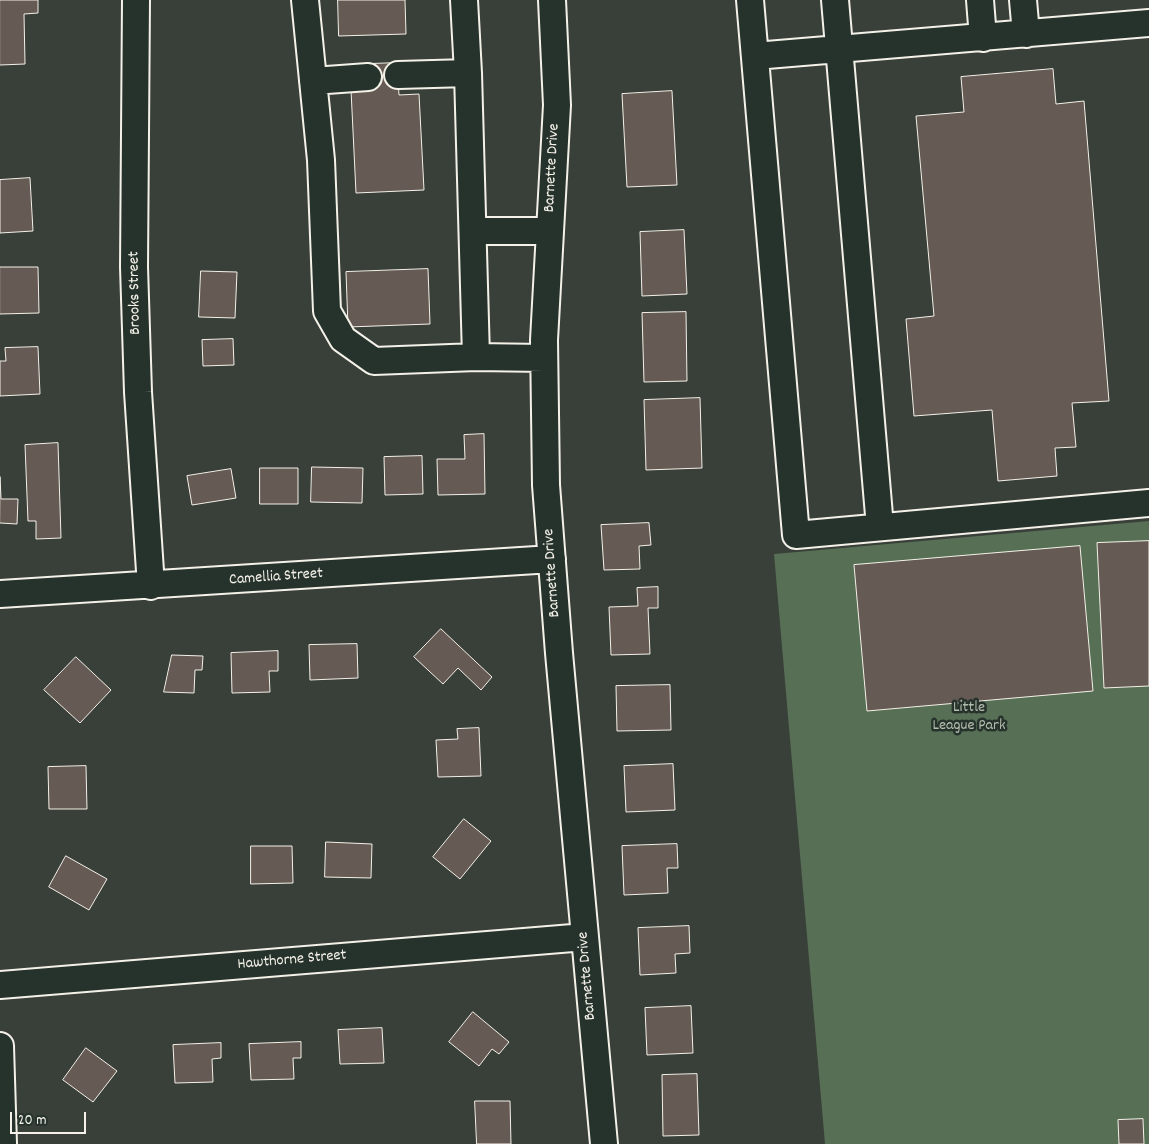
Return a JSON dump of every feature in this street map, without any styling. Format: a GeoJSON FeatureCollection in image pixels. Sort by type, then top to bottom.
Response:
{"type":"FeatureCollection","features":[{"type":"Feature","properties":{"kind":"street","name":"Brooks Street"},"geometry":{"type":"LineString","coordinates":[[136,0],[134,267],[138,392],[151,586]]}},
{"type":"Feature","properties":{"kind":"street"},"geometry":{"type":"LineString","coordinates":[[305,0],[321,160],[327,311],[342,340],[374,361],[476,357],[544,358]]}},
{"type":"Feature","properties":{"kind":"street"},"geometry":{"type":"LineString","coordinates":[[464,0],[474,231],[476,357]]}},
{"type":"Feature","properties":{"kind":"street","name":"Barnette Drive"},"geometry":{"type":"LineString","coordinates":[[552,0],[556,105],[544,358],[546,486],[604,1144]]}},
{"type":"Feature","properties":{"kind":"street"},"geometry":{"type":"LineString","coordinates":[[750,0],[796,535],[1149,503]]}},
{"type":"Feature","properties":{"kind":"street"},"geometry":{"type":"LineString","coordinates":[[835,0],[880,527]]}},
{"type":"Feature","properties":{"kind":"street"},"geometry":{"type":"LineString","coordinates":[[980,0],[983,38]]}},
{"type":"Feature","properties":{"kind":"street"},"geometry":{"type":"LineString","coordinates":[[1024,0],[1026,34]]}},
{"type":"Feature","properties":{"kind":"street"},"geometry":{"type":"LineString","coordinates":[[755,56],[1149,24]]}},
{"type":"Feature","properties":{"kind":"street"},"geometry":{"type":"LineString","coordinates":[[398,75],[468,73]]}},
{"type":"Feature","properties":{"kind":"street"},"geometry":{"type":"LineString","coordinates":[[313,81],[368,77]]}},
{"type":"Feature","properties":{"kind":"street"},"geometry":{"type":"LineString","coordinates":[[474,231],[550,231]]}},
{"type":"Feature","properties":{"kind":"street","name":"Camellia Street"},"geometry":{"type":"LineString","coordinates":[[0,594],[151,586],[552,559]]}},
{"type":"Feature","properties":{"kind":"street","name":"Hawthorne Street"},"geometry":{"type":"LineString","coordinates":[[0,985],[585,936]]}},
{"type":"Feature","properties":{"kind":"street"},"geometry":{"type":"LineString","coordinates":[[0,1046],[3,1144]]}},
{"type":"Feature","properties":{"kind":"green space","name":"Little League Park"},"geometry":{"type":"Polygon","coordinates":[[[1149,521],[1149,1144],[825,1144],[774,554],[1149,521]]]}},
{"type":"Feature","properties":{"kind":"building"},"geometry":{"type":"Polygon","coordinates":[[[0,0],[38,0],[38,13],[24,14],[25,64],[0,65],[0,0]]]}},
{"type":"Feature","properties":{"kind":"building"},"geometry":{"type":"Polygon","coordinates":[[[338,0],[405,0],[406,34],[339,36],[338,0]]]}},
{"type":"Feature","properties":{"kind":"building"},"geometry":{"type":"Polygon","coordinates":[[[397,63],[399,95],[419,94],[424,190],[356,193],[351,90],[367,64],[397,63]]]}},
{"type":"Feature","properties":{"kind":"building"},"geometry":{"type":"Polygon","coordinates":[[[1053,69],[1056,104],[1084,101],[1109,401],[1072,403],[1076,447],[1055,448],[1057,476],[998,481],[992,410],[914,416],[906,319],[934,316],[916,116],[964,112],[961,77],[1053,69]]]}},
{"type":"Feature","properties":{"kind":"building"},"geometry":{"type":"Polygon","coordinates":[[[672,91],[677,185],[627,187],[622,94],[672,91]]]}},
{"type":"Feature","properties":{"kind":"building"},"geometry":{"type":"Polygon","coordinates":[[[30,178],[33,231],[0,233],[0,180],[30,178]]]}},
{"type":"Feature","properties":{"kind":"building"},"geometry":{"type":"Polygon","coordinates":[[[684,230],[687,294],[642,296],[640,232],[684,230]]]}},
{"type":"Feature","properties":{"kind":"building"},"geometry":{"type":"Polygon","coordinates":[[[0,267],[38,267],[39,313],[0,314],[0,267]]]}},
{"type":"Feature","properties":{"kind":"building"},"geometry":{"type":"Polygon","coordinates":[[[428,269],[430,324],[348,327],[346,272],[428,269]]]}},
{"type":"Feature","properties":{"kind":"building"},"geometry":{"type":"Polygon","coordinates":[[[201,271],[237,272],[235,318],[199,317],[201,271]]]}},
{"type":"Feature","properties":{"kind":"building"},"geometry":{"type":"Polygon","coordinates":[[[686,312],[687,381],[644,382],[642,313],[686,312]]]}},
{"type":"Feature","properties":{"kind":"building"},"geometry":{"type":"Polygon","coordinates":[[[233,339],[234,365],[203,366],[202,340],[233,339]]]}},
{"type":"Feature","properties":{"kind":"building"},"geometry":{"type":"Polygon","coordinates":[[[38,347],[40,394],[0,396],[0,361],[6,361],[5,348],[38,347]]]}},
{"type":"Feature","properties":{"kind":"building"},"geometry":{"type":"Polygon","coordinates":[[[700,398],[702,468],[646,470],[644,400],[700,398]]]}},
{"type":"Feature","properties":{"kind":"building"},"geometry":{"type":"Polygon","coordinates":[[[484,434],[485,494],[438,495],[437,459],[465,459],[464,435],[484,434]]]}},
{"type":"Feature","properties":{"kind":"building"},"geometry":{"type":"Polygon","coordinates":[[[58,443],[61,538],[36,539],[36,521],[28,521],[25,445],[58,443]]]}},
{"type":"Feature","properties":{"kind":"building"},"geometry":{"type":"Polygon","coordinates":[[[422,456],[423,494],[385,495],[384,457],[422,456]]]}},
{"type":"Feature","properties":{"kind":"building"},"geometry":{"type":"Polygon","coordinates":[[[312,467],[363,468],[362,503],[311,502],[312,467]]]}},
{"type":"Feature","properties":{"kind":"building"},"geometry":{"type":"Polygon","coordinates":[[[260,468],[298,468],[298,504],[260,504],[260,468]]]}},
{"type":"Feature","properties":{"kind":"building"},"geometry":{"type":"Polygon","coordinates":[[[231,469],[236,498],[192,505],[187,476],[231,469]]]}},
{"type":"Feature","properties":{"kind":"building"},"geometry":{"type":"Polygon","coordinates":[[[0,477],[1,499],[18,499],[17,524],[0,523],[0,477]]]}},
{"type":"Feature","properties":{"kind":"building"},"geometry":{"type":"Polygon","coordinates":[[[649,523],[651,545],[639,546],[640,569],[604,570],[601,525],[649,523]]]}},
{"type":"Feature","properties":{"kind":"building"},"geometry":{"type":"Polygon","coordinates":[[[1149,541],[1149,686],[1104,688],[1097,543],[1149,541]]]}},
{"type":"Feature","properties":{"kind":"building"},"geometry":{"type":"Polygon","coordinates":[[[1080,546],[1093,691],[867,711],[854,565],[1080,546]]]}},
{"type":"Feature","properties":{"kind":"building"},"geometry":{"type":"Polygon","coordinates":[[[658,587],[658,608],[648,608],[650,654],[611,655],[609,607],[638,606],[637,588],[658,587]]]}},
{"type":"Feature","properties":{"kind":"building"},"geometry":{"type":"Polygon","coordinates":[[[441,629],[492,677],[481,690],[458,668],[443,684],[414,657],[441,629]]]}},
{"type":"Feature","properties":{"kind":"building"},"geometry":{"type":"Polygon","coordinates":[[[357,644],[358,678],[310,680],[309,645],[357,644]]]}},
{"type":"Feature","properties":{"kind":"building"},"geometry":{"type":"Polygon","coordinates":[[[278,651],[278,671],[269,671],[270,692],[232,693],[231,653],[278,651]]]}},
{"type":"Feature","properties":{"kind":"building"},"geometry":{"type":"Polygon","coordinates":[[[172,655],[203,656],[202,670],[195,670],[194,693],[164,692],[172,655]]]}},
{"type":"Feature","properties":{"kind":"building"},"geometry":{"type":"Polygon","coordinates":[[[76,657],[111,690],[80,723],[44,690],[76,657]]]}},
{"type":"Feature","properties":{"kind":"building"},"geometry":{"type":"Polygon","coordinates":[[[670,685],[671,730],[617,731],[616,686],[670,685]]]}},
{"type":"Feature","properties":{"kind":"building"},"geometry":{"type":"Polygon","coordinates":[[[479,728],[481,776],[438,777],[436,740],[458,739],[457,729],[479,728]]]}},
{"type":"Feature","properties":{"kind":"building"},"geometry":{"type":"Polygon","coordinates":[[[673,764],[675,810],[626,812],[624,766],[673,764]]]}},
{"type":"Feature","properties":{"kind":"building"},"geometry":{"type":"Polygon","coordinates":[[[86,766],[87,809],[49,809],[48,767],[86,766]]]}},
{"type":"Feature","properties":{"kind":"building"},"geometry":{"type":"Polygon","coordinates":[[[464,819],[491,841],[460,879],[433,857],[464,819]]]}},
{"type":"Feature","properties":{"kind":"building"},"geometry":{"type":"Polygon","coordinates":[[[326,842],[372,844],[371,878],[325,877],[326,842]]]}},
{"type":"Feature","properties":{"kind":"building"},"geometry":{"type":"Polygon","coordinates":[[[677,844],[678,868],[667,868],[668,893],[624,895],[622,846],[677,844]]]}},
{"type":"Feature","properties":{"kind":"building"},"geometry":{"type":"Polygon","coordinates":[[[251,846],[292,846],[293,883],[251,884],[251,846]]]}},
{"type":"Feature","properties":{"kind":"building"},"geometry":{"type":"Polygon","coordinates":[[[66,856],[107,879],[89,910],[49,887],[66,856]]]}},
{"type":"Feature","properties":{"kind":"building"},"geometry":{"type":"Polygon","coordinates":[[[689,926],[690,953],[675,954],[676,973],[640,975],[638,928],[689,926]]]}},
{"type":"Feature","properties":{"kind":"building"},"geometry":{"type":"Polygon","coordinates":[[[691,1006],[693,1053],[647,1055],[645,1008],[691,1006]]]}},
{"type":"Feature","properties":{"kind":"building"},"geometry":{"type":"Polygon","coordinates":[[[473,1012],[509,1042],[499,1054],[492,1049],[479,1066],[449,1042],[473,1012]]]}},
{"type":"Feature","properties":{"kind":"building"},"geometry":{"type":"Polygon","coordinates":[[[382,1028],[384,1063],[340,1064],[338,1030],[382,1028]]]}},
{"type":"Feature","properties":{"kind":"building"},"geometry":{"type":"Polygon","coordinates":[[[301,1042],[301,1058],[293,1058],[294,1079],[251,1080],[249,1044],[301,1042]]]}},
{"type":"Feature","properties":{"kind":"building"},"geometry":{"type":"Polygon","coordinates":[[[221,1043],[221,1058],[212,1059],[213,1082],[175,1083],[173,1045],[221,1043]]]}},
{"type":"Feature","properties":{"kind":"building"},"geometry":{"type":"Polygon","coordinates":[[[86,1048],[117,1071],[93,1102],[63,1080],[86,1048]]]}},
{"type":"Feature","properties":{"kind":"building"},"geometry":{"type":"Polygon","coordinates":[[[697,1074],[699,1135],[663,1136],[662,1075],[697,1074]]]}},
{"type":"Feature","properties":{"kind":"building"},"geometry":{"type":"Polygon","coordinates":[[[475,1101],[510,1101],[511,1144],[477,1144],[475,1101]]]}},
{"type":"Feature","properties":{"kind":"building"},"geometry":{"type":"Polygon","coordinates":[[[1143,1119],[1144,1144],[1119,1144],[1118,1120],[1143,1119]]]}}]}
